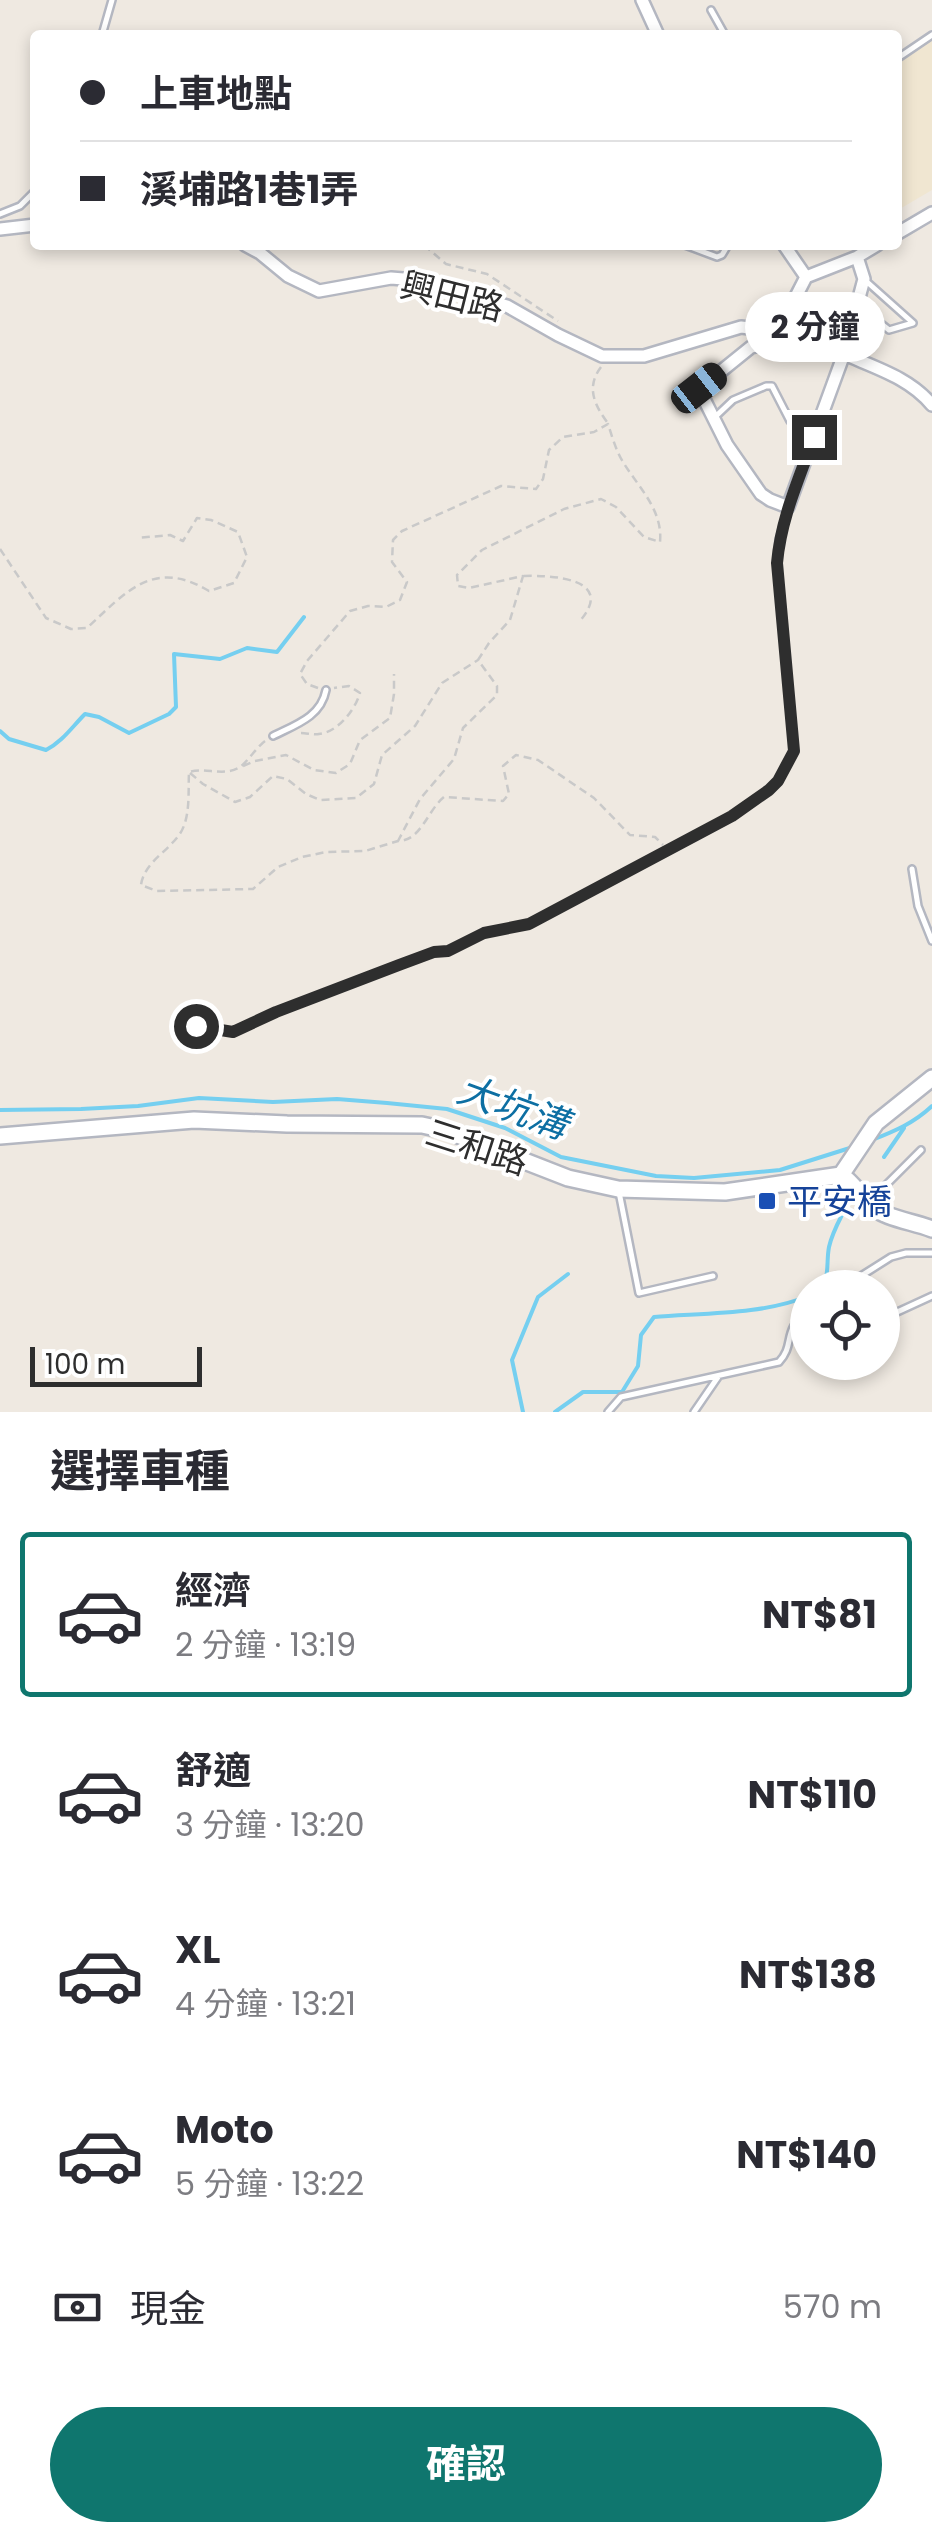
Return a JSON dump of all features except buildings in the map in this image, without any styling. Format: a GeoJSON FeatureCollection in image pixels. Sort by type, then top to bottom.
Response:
{"type":"FeatureCollection","features":[{"type":"Feature","properties":{"kind":"main road"},"geometry":{"type":"LineString","coordinates":[[932,1078],[876,1123],[846,1169],[868,1204],[932,1229]]}},
{"type":"Feature","properties":{"kind":"main road","name":"三和路"},"geometry":{"type":"LineString","coordinates":[[0,1136],[194,1120],[422,1125],[446,1130],[568,1178],[618,1189],[725,1192],[846,1169]]}},
{"type":"Feature","properties":{"kind":"street"},"geometry":{"type":"LineString","coordinates":[[642,0],[656,30]]}},
{"type":"Feature","properties":{"kind":"street"},"geometry":{"type":"LineString","coordinates":[[902,231],[932,212]]}},
{"type":"Feature","properties":{"kind":"street"},"geometry":{"type":"LineString","coordinates":[[0,229],[30,226]]}},
{"type":"Feature","properties":{"kind":"street","name":"興田路"},"geometry":{"type":"LineString","coordinates":[[254,250],[288,276],[319,291],[391,278],[416,280],[506,306],[602,356],[644,356],[740,327],[766,330],[786,316],[806,277]]}},
{"type":"Feature","properties":{"kind":"street"},"geometry":{"type":"LineString","coordinates":[[787,250],[806,277],[869,250]]}},
{"type":"Feature","properties":{"kind":"street"},"geometry":{"type":"LineString","coordinates":[[847,338],[823,332],[751,348],[699,388],[727,445],[770,500],[788,506],[844,354],[864,279],[857,257]]}},
{"type":"Feature","properties":{"kind":"street"},"geometry":{"type":"LineString","coordinates":[[844,354],[908,382],[932,405]]}},
{"type":"Feature","properties":{"kind":"lane"},"geometry":{"type":"LineString","coordinates":[[103,30],[112,0]]}},
{"type":"Feature","properties":{"kind":"lane"},"geometry":{"type":"LineString","coordinates":[[712,10],[722,30]]}},
{"type":"Feature","properties":{"kind":"lane"},"geometry":{"type":"LineString","coordinates":[[902,55],[932,35]]}},
{"type":"Feature","properties":{"kind":"lane"},"geometry":{"type":"LineString","coordinates":[[0,214],[20,206],[30,197]]}},
{"type":"Feature","properties":{"kind":"lane"},"geometry":{"type":"LineString","coordinates":[[698,250],[717,257],[725,250]]}},
{"type":"Feature","properties":{"kind":"lane"},"geometry":{"type":"LineString","coordinates":[[857,304],[889,330],[913,324],[864,279]]}},
{"type":"Feature","properties":{"kind":"lane"},"geometry":{"type":"LineString","coordinates":[[713,419],[733,400],[772,386],[790,421],[814,437]]}},
{"type":"Feature","properties":{"kind":"lane"},"geometry":{"type":"LineString","coordinates":[[196,1026],[233,1032],[399,965],[448,951],[484,933],[529,924],[732,816],[769,790],[794,751],[777,563],[788,506]]}},
{"type":"Feature","properties":{"kind":"lane"},"geometry":{"type":"LineString","coordinates":[[273,736],[305,720],[323,704],[326,690]]}},
{"type":"Feature","properties":{"kind":"lane"},"geometry":{"type":"LineString","coordinates":[[912,869],[918,906],[932,941]]}},
{"type":"Feature","properties":{"kind":"lane"},"geometry":{"type":"LineString","coordinates":[[868,1204],[922,1150]]}},
{"type":"Feature","properties":{"kind":"lane"},"geometry":{"type":"LineString","coordinates":[[618,1189],[639,1293],[713,1276]]}},
{"type":"Feature","properties":{"kind":"lane"},"geometry":{"type":"LineString","coordinates":[[870,1270],[891,1257],[932,1253]]}},
{"type":"Feature","properties":{"kind":"lane"},"geometry":{"type":"LineString","coordinates":[[900,1311],[932,1296]]}},
{"type":"Feature","properties":{"kind":"lane"},"geometry":{"type":"LineString","coordinates":[[608,1412],[620,1397],[779,1362],[787,1352],[790,1330]]}},
{"type":"Feature","properties":{"kind":"lane"},"geometry":{"type":"LineString","coordinates":[[694,1412],[720,1374]]}},
{"type":"Feature","properties":{"kind":"path"},"geometry":{"type":"LineString","coordinates":[[296,733],[323,734],[340,724],[357,704],[360,693],[350,686],[326,690],[307,684],[300,674],[350,612],[368,606],[386,607],[400,600],[407,582],[392,562],[393,540],[402,531],[502,486],[536,488],[543,479],[549,450],[564,437],[594,432],[608,424],[620,458],[658,515],[662,528],[660,542],[644,537],[616,507],[601,498],[564,509],[482,550],[457,575],[458,586],[469,588],[522,576],[575,580],[588,589],[591,602],[590,610],[579,622]]}},
{"type":"Feature","properties":{"kind":"path"},"geometry":{"type":"LineString","coordinates":[[0,549],[46,618],[71,628],[87,628],[129,590],[163,576],[191,580],[209,591],[234,583],[247,556],[238,532],[211,520],[197,518],[182,541],[170,535],[137,538]]}},
{"type":"Feature","properties":{"kind":"path"},"geometry":{"type":"LineString","coordinates":[[189,772],[235,802],[250,797],[273,776],[288,779],[320,800],[356,798],[374,784],[382,755],[415,726],[442,683],[478,660],[510,620],[522,576]]}},
{"type":"Feature","properties":{"kind":"path"},"geometry":{"type":"LineString","coordinates":[[398,842],[420,799],[454,759],[464,728],[497,695],[498,686],[478,660]]}},
{"type":"Feature","properties":{"kind":"path"},"geometry":{"type":"LineString","coordinates":[[189,772],[200,768],[218,773],[286,755],[314,770],[336,774],[350,764],[360,740],[390,718],[394,674]]}},
{"type":"Feature","properties":{"kind":"path"},"geometry":{"type":"LineString","coordinates":[[239,768],[273,736]]}},
{"type":"Feature","properties":{"kind":"path"},"geometry":{"type":"LineString","coordinates":[[189,772],[182,832],[143,874],[141,884],[157,891],[252,889],[278,867],[302,857],[366,851],[406,841],[414,837],[433,806],[444,797],[504,800],[509,794],[503,766],[516,755],[538,760],[594,798],[630,835],[655,838],[669,850]]}},
{"type":"Feature","properties":{"kind":"shaded area"},"geometry":{"type":"Polygon","coordinates":[[[932,39],[932,190],[902,208],[902,58],[932,39]]]}},
{"type":"Feature","properties":{"kind":"waterway"},"geometry":{"type":"LineString","coordinates":[[0,731],[9,739],[46,750],[85,714],[129,733],[176,707],[174,654],[220,659],[247,648],[277,652],[304,617]]}},
{"type":"Feature","properties":{"kind":"waterway","name":"大坑溝"},"geometry":{"type":"LineString","coordinates":[[0,1110],[138,1106],[199,1098],[387,1103],[447,1109],[505,1128],[561,1157],[656,1176],[694,1178],[780,1170],[853,1147]]}},
{"type":"Feature","properties":{"kind":"waterway","name":"大坑溝"},"geometry":{"type":"LineString","coordinates":[[872,1140],[904,1126],[932,1106]]}},
{"type":"Feature","properties":{"kind":"waterway"},"geometry":{"type":"LineString","coordinates":[[884,1157],[904,1128]]}},
{"type":"Feature","properties":{"kind":"waterway"},"geometry":{"type":"LineString","coordinates":[[827,1270],[830,1242],[845,1209]]}},
{"type":"Feature","properties":{"kind":"waterway"},"geometry":{"type":"LineString","coordinates":[[523,1412],[512,1360],[538,1297],[568,1274]]}},
{"type":"Feature","properties":{"kind":"waterway"},"geometry":{"type":"LineString","coordinates":[[555,1412],[583,1392],[622,1392],[638,1366],[641,1335],[654,1317],[752,1310],[790,1302]]}},
{"type":"Feature","properties":{"kind":"place","name":"平安橋"},"geometry":{"type":"Point","coordinates":[767,1201]}},
{"type":"Feature","properties":{"kind":"route"},"geometry":{"type":"LineString","coordinates":[[196,1026],[233,1032],[399,965],[448,951],[484,933],[529,924],[732,816],[769,790],[794,751],[777,563],[779,540],[814,437]]}}]}
